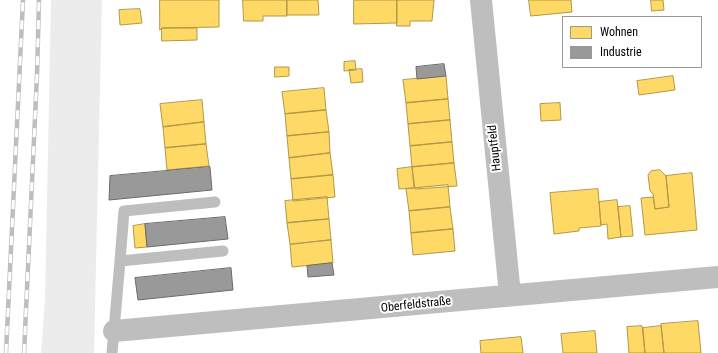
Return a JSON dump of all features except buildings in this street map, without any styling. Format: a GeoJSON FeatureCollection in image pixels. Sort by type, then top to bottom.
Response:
{"type":"FeatureCollection","features":[{"type":"Feature","properties":{"kind":"street","name":"Hauptfeld"},"geometry":{"type":"LineString","coordinates":[[481,0],[510,295]]}},
{"type":"Feature","properties":{"kind":"street","name":"Oberfeldstraße"},"geometry":{"type":"LineString","coordinates":[[114,331],[718,277]]}},
{"type":"Feature","properties":{"kind":"lane"},"geometry":{"type":"LineString","coordinates":[[112,353],[124,211],[215,202]]}},
{"type":"Feature","properties":{"kind":"lane"},"geometry":{"type":"LineString","coordinates":[[120,261],[223,252]]}},
{"type":"Feature","properties":{"kind":"shaded area"},"geometry":{"type":"Polygon","coordinates":[[[51,0],[102,0],[94,353],[41,353],[45,299],[51,0]]]}},
{"type":"Feature","properties":{"kind":"railway"},"geometry":{"type":"LineString","coordinates":[[6,353],[23,0]]}},
{"type":"Feature","properties":{"kind":"railway"},"geometry":{"type":"LineString","coordinates":[[24,353],[39,0]]}}]}
